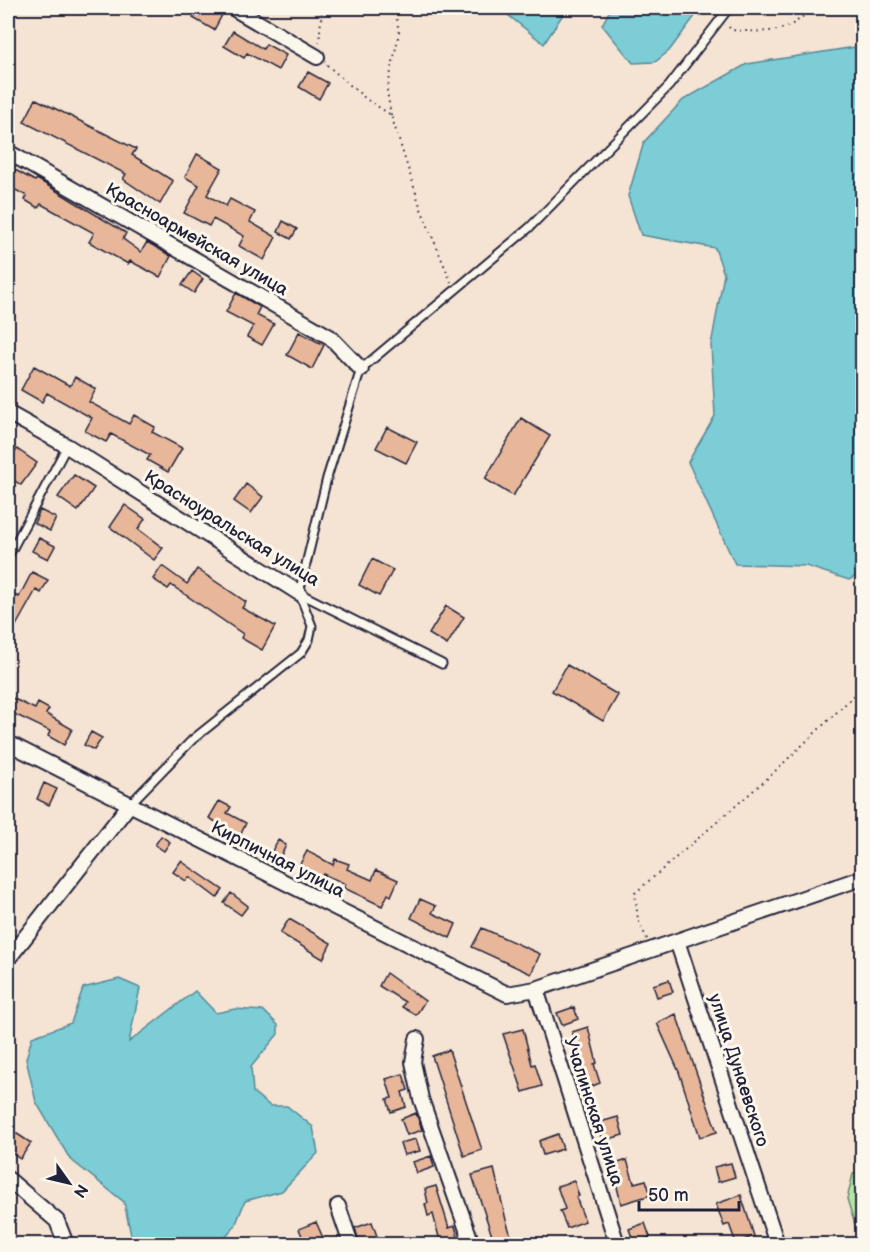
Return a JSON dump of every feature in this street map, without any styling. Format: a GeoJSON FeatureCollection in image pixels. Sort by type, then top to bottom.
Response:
{"type":"FeatureCollection","features":[{"type":"Feature","properties":{"kind":"street"},"geometry":{"type":"LineString","coordinates":[[233,8],[317,57]]}},
{"type":"Feature","properties":{"kind":"street","name":"Красноармейская улица"},"geometry":{"type":"LineString","coordinates":[[8,152],[330,337],[361,369]]}},
{"type":"Feature","properties":{"kind":"street","name":"Красноуральская улица"},"geometry":{"type":"LineString","coordinates":[[8,414],[67,446],[299,593]]}},
{"type":"Feature","properties":{"kind":"street","name":"Кирпичная улица"},"geometry":{"type":"LineString","coordinates":[[8,742],[507,994],[536,989],[862,878]]}},
{"type":"Feature","properties":{"kind":"street"},"geometry":{"type":"LineString","coordinates":[[8,959],[130,804]]}},
{"type":"Feature","properties":{"kind":"street","name":"улица Дунаевского"},"geometry":{"type":"LineString","coordinates":[[678,941],[777,1245]]}},
{"type":"Feature","properties":{"kind":"street","name":"Учалинская улица"},"geometry":{"type":"LineString","coordinates":[[536,989],[617,1245]]}},
{"type":"Feature","properties":{"kind":"street"},"geometry":{"type":"LineString","coordinates":[[417,1039],[412,1062],[421,1099],[472,1245]]}},
{"type":"Feature","properties":{"kind":"street"},"geometry":{"type":"LineString","coordinates":[[8,1179],[57,1221],[66,1245]]}},
{"type":"Feature","properties":{"kind":"street"},"geometry":{"type":"LineString","coordinates":[[338,1206],[351,1245]]}},
{"type":"Feature","properties":{"kind":"lane"},"geometry":{"type":"LineString","coordinates":[[130,804],[192,740],[301,653],[309,640],[312,626],[299,593],[327,478],[361,369],[529,228],[669,86],[729,8]]}},
{"type":"Feature","properties":{"kind":"lane"},"geometry":{"type":"LineString","coordinates":[[8,557],[67,446]]}},
{"type":"Feature","properties":{"kind":"lane","name":"Красноуральская улица"},"geometry":{"type":"LineString","coordinates":[[299,593],[442,664]]}},
{"type":"Feature","properties":{"kind":"path"},"geometry":{"type":"LineString","coordinates":[[322,8],[317,57],[366,99],[391,115]]}},
{"type":"Feature","properties":{"kind":"path"},"geometry":{"type":"LineString","coordinates":[[395,8],[399,33],[387,91],[391,115],[421,209],[454,290]]}},
{"type":"Feature","properties":{"kind":"path"},"geometry":{"type":"LineString","coordinates":[[722,17],[731,30],[777,31],[798,22],[811,8]]}},
{"type":"Feature","properties":{"kind":"path"},"geometry":{"type":"LineString","coordinates":[[651,950],[638,920],[635,893],[769,777],[862,688]]}},
{"type":"Feature","properties":{"kind":"shaded area"},"geometry":{"type":"Polygon","coordinates":[[[8,1225],[27,1243],[28,1244],[8,1244],[8,1225]]]}},
{"type":"Feature","properties":{"kind":"green space"},"geometry":{"type":"Polygon","coordinates":[[[862,1170],[861,1244],[847,1199],[853,1174],[862,1170]]]}},
{"type":"Feature","properties":{"kind":"water"},"geometry":{"type":"Polygon","coordinates":[[[504,8],[567,8],[544,44],[508,15],[504,8]]]}},
{"type":"Feature","properties":{"kind":"water"},"geometry":{"type":"Polygon","coordinates":[[[611,8],[701,8],[669,51],[655,62],[633,63],[602,25],[611,8]]]}},
{"type":"Feature","properties":{"kind":"water"},"geometry":{"type":"Polygon","coordinates":[[[862,46],[862,573],[849,580],[806,566],[735,564],[688,462],[715,416],[711,345],[724,274],[715,248],[641,235],[628,196],[644,142],[683,100],[747,64],[862,46]]]}},
{"type":"Feature","properties":{"kind":"water"},"geometry":{"type":"Polygon","coordinates":[[[119,979],[140,988],[129,1042],[195,991],[216,1013],[235,1009],[264,1011],[278,1025],[278,1034],[251,1067],[253,1092],[270,1106],[287,1106],[313,1127],[318,1153],[282,1191],[245,1201],[235,1226],[220,1244],[136,1244],[132,1240],[124,1202],[70,1159],[36,1102],[26,1059],[32,1037],[71,1023],[83,988],[119,979]]]}},
{"type":"Feature","properties":{"kind":"building"},"geometry":{"type":"Polygon","coordinates":[[[200,8],[209,8],[222,15],[214,30],[193,18],[200,8]]]}},
{"type":"Feature","properties":{"kind":"building"},"geometry":{"type":"Polygon","coordinates":[[[233,31],[263,49],[266,44],[286,55],[278,70],[247,53],[244,58],[224,46],[233,31]]]}},
{"type":"Feature","properties":{"kind":"building"},"geometry":{"type":"Polygon","coordinates":[[[308,72],[328,83],[319,99],[299,87],[308,72]]]}},
{"type":"Feature","properties":{"kind":"building"},"geometry":{"type":"Polygon","coordinates":[[[36,99],[136,149],[132,155],[173,181],[160,204],[123,179],[126,174],[24,122],[36,99]]]}},
{"type":"Feature","properties":{"kind":"building"},"geometry":{"type":"Polygon","coordinates":[[[197,154],[222,168],[207,195],[226,206],[230,199],[255,212],[250,222],[276,237],[264,260],[239,246],[244,236],[213,219],[209,226],[184,213],[199,185],[185,177],[197,154]]]}},
{"type":"Feature","properties":{"kind":"building"},"geometry":{"type":"Polygon","coordinates":[[[8,166],[35,181],[37,179],[126,233],[123,239],[141,252],[147,242],[171,256],[160,277],[130,261],[128,264],[89,242],[94,233],[41,204],[38,208],[25,200],[27,196],[8,186],[8,166]]]}},
{"type":"Feature","properties":{"kind":"building"},"geometry":{"type":"Polygon","coordinates":[[[283,221],[297,229],[291,239],[278,232],[283,221]]]}},
{"type":"Feature","properties":{"kind":"building"},"geometry":{"type":"Polygon","coordinates":[[[192,271],[203,279],[194,293],[182,285],[192,271]]]}},
{"type":"Feature","properties":{"kind":"building"},"geometry":{"type":"Polygon","coordinates":[[[236,293],[260,307],[256,315],[274,324],[262,345],[247,337],[253,326],[226,312],[236,293]]]}},
{"type":"Feature","properties":{"kind":"building"},"geometry":{"type":"Polygon","coordinates":[[[299,332],[324,345],[312,369],[287,355],[299,332]]]}},
{"type":"Feature","properties":{"kind":"building"},"geometry":{"type":"Polygon","coordinates":[[[34,366],[70,386],[75,377],[96,389],[89,402],[129,424],[134,415],[155,427],[152,432],[182,448],[168,472],[147,460],[150,455],[111,434],[106,442],[85,431],[92,418],[47,393],[42,402],[21,390],[34,366]]]}},
{"type":"Feature","properties":{"kind":"building"},"geometry":{"type":"Polygon","coordinates":[[[521,418],[550,436],[513,496],[485,479],[521,418]]]}},
{"type":"Feature","properties":{"kind":"building"},"geometry":{"type":"Polygon","coordinates":[[[387,427],[417,442],[406,463],[376,448],[387,427]]]}},
{"type":"Feature","properties":{"kind":"building"},"geometry":{"type":"Polygon","coordinates":[[[17,449],[37,463],[21,485],[8,476],[8,462],[17,449]]]}},
{"type":"Feature","properties":{"kind":"building"},"geometry":{"type":"Polygon","coordinates":[[[74,475],[94,488],[78,511],[58,497],[74,475]]]}},
{"type":"Feature","properties":{"kind":"building"},"geometry":{"type":"Polygon","coordinates":[[[246,484],[263,497],[251,513],[234,501],[246,484]]]}},
{"type":"Feature","properties":{"kind":"building"},"geometry":{"type":"Polygon","coordinates":[[[125,505],[145,519],[138,529],[163,548],[154,560],[110,527],[125,505]]]}},
{"type":"Feature","properties":{"kind":"building"},"geometry":{"type":"Polygon","coordinates":[[[40,510],[56,518],[50,531],[34,523],[40,510]]]}},
{"type":"Feature","properties":{"kind":"building"},"geometry":{"type":"Polygon","coordinates":[[[39,538],[55,546],[48,559],[32,551],[39,538]]]}},
{"type":"Feature","properties":{"kind":"building"},"geometry":{"type":"Polygon","coordinates":[[[372,559],[393,570],[379,596],[359,585],[372,559]]]}},
{"type":"Feature","properties":{"kind":"building"},"geometry":{"type":"Polygon","coordinates":[[[162,566],[187,584],[197,569],[246,602],[242,608],[275,626],[262,650],[241,638],[243,634],[171,585],[168,589],[153,579],[162,566]]]}},
{"type":"Feature","properties":{"kind":"building"},"geometry":{"type":"Polygon","coordinates":[[[32,572],[48,580],[41,593],[36,590],[8,640],[8,607],[14,595],[19,597],[32,572]]]}},
{"type":"Feature","properties":{"kind":"building"},"geometry":{"type":"Polygon","coordinates":[[[446,606],[464,617],[447,645],[429,634],[446,606]]]}},
{"type":"Feature","properties":{"kind":"building"},"geometry":{"type":"Polygon","coordinates":[[[567,665],[618,695],[603,721],[552,691],[567,665]]]}},
{"type":"Feature","properties":{"kind":"building"},"geometry":{"type":"Polygon","coordinates":[[[8,696],[35,709],[38,703],[49,709],[46,714],[72,729],[64,745],[48,736],[50,731],[8,711],[8,696]]]}},
{"type":"Feature","properties":{"kind":"building"},"geometry":{"type":"Polygon","coordinates":[[[91,732],[102,738],[94,750],[84,745],[91,732]]]}},
{"type":"Feature","properties":{"kind":"building"},"geometry":{"type":"Polygon","coordinates":[[[44,783],[57,789],[49,805],[37,799],[44,783]]]}},
{"type":"Feature","properties":{"kind":"building"},"geometry":{"type":"Polygon","coordinates":[[[219,801],[231,807],[227,813],[246,823],[240,836],[209,818],[219,801]]]}},
{"type":"Feature","properties":{"kind":"building"},"geometry":{"type":"Polygon","coordinates":[[[161,836],[170,842],[164,851],[155,845],[161,836]]]}},
{"type":"Feature","properties":{"kind":"building"},"geometry":{"type":"Polygon","coordinates":[[[278,840],[286,845],[280,858],[271,853],[278,840]]]}},
{"type":"Feature","properties":{"kind":"building"},"geometry":{"type":"Polygon","coordinates":[[[307,851],[333,865],[335,859],[349,864],[347,869],[372,880],[376,870],[398,880],[391,896],[388,894],[382,906],[344,888],[346,884],[323,874],[321,878],[299,866],[307,851]]]}},
{"type":"Feature","properties":{"kind":"building"},"geometry":{"type":"Polygon","coordinates":[[[181,861],[223,890],[217,898],[189,877],[186,881],[173,872],[181,861]]]}},
{"type":"Feature","properties":{"kind":"building"},"geometry":{"type":"Polygon","coordinates":[[[231,893],[248,906],[241,915],[224,903],[231,893]]]}},
{"type":"Feature","properties":{"kind":"building"},"geometry":{"type":"Polygon","coordinates":[[[420,899],[436,906],[432,913],[456,924],[450,938],[411,918],[420,899]]]}},
{"type":"Feature","properties":{"kind":"building"},"geometry":{"type":"Polygon","coordinates":[[[289,919],[331,943],[323,959],[280,933],[289,919]]]}},
{"type":"Feature","properties":{"kind":"building"},"geometry":{"type":"Polygon","coordinates":[[[482,928],[540,954],[531,974],[472,947],[482,928]]]}},
{"type":"Feature","properties":{"kind":"building"},"geometry":{"type":"Polygon","coordinates":[[[386,973],[425,1001],[416,1015],[402,1007],[405,1002],[379,986],[386,973]]]}},
{"type":"Feature","properties":{"kind":"building"},"geometry":{"type":"Polygon","coordinates":[[[669,980],[673,992],[657,997],[653,985],[669,980]]]}},
{"type":"Feature","properties":{"kind":"building"},"geometry":{"type":"Polygon","coordinates":[[[574,1007],[578,1019],[562,1025],[557,1013],[574,1007]]]}},
{"type":"Feature","properties":{"kind":"building"},"geometry":{"type":"Polygon","coordinates":[[[676,1014],[717,1132],[700,1137],[679,1072],[657,1023],[676,1014]]]}},
{"type":"Feature","properties":{"kind":"building"},"geometry":{"type":"Polygon","coordinates":[[[588,1027],[597,1063],[594,1064],[600,1083],[584,1089],[573,1051],[578,1050],[572,1032],[588,1027]]]}},
{"type":"Feature","properties":{"kind":"building"},"geometry":{"type":"Polygon","coordinates":[[[523,1029],[532,1065],[535,1064],[542,1086],[523,1092],[503,1034],[523,1029]]]}},
{"type":"Feature","properties":{"kind":"building"},"geometry":{"type":"Polygon","coordinates":[[[449,1050],[482,1150],[464,1156],[432,1056],[449,1050]]]}},
{"type":"Feature","properties":{"kind":"building"},"geometry":{"type":"Polygon","coordinates":[[[403,1074],[408,1090],[402,1092],[406,1107],[391,1112],[387,1099],[392,1098],[386,1079],[403,1074]]]}},
{"type":"Feature","properties":{"kind":"building"},"geometry":{"type":"Polygon","coordinates":[[[416,1113],[422,1130],[407,1135],[401,1119],[416,1113]]]}},
{"type":"Feature","properties":{"kind":"building"},"geometry":{"type":"Polygon","coordinates":[[[618,1117],[623,1135],[602,1141],[597,1123],[618,1117]]]}},
{"type":"Feature","properties":{"kind":"building"},"geometry":{"type":"Polygon","coordinates":[[[8,1128],[31,1143],[20,1159],[8,1150],[8,1128]]]}},
{"type":"Feature","properties":{"kind":"building"},"geometry":{"type":"Polygon","coordinates":[[[558,1134],[563,1149],[543,1155],[539,1141],[558,1134]]]}},
{"type":"Feature","properties":{"kind":"building"},"geometry":{"type":"Polygon","coordinates":[[[416,1139],[420,1151],[404,1155],[400,1143],[416,1139]]]}},
{"type":"Feature","properties":{"kind":"building"},"geometry":{"type":"Polygon","coordinates":[[[431,1156],[434,1167],[417,1173],[413,1162],[431,1156]]]}},
{"type":"Feature","properties":{"kind":"building"},"geometry":{"type":"Polygon","coordinates":[[[627,1160],[634,1183],[646,1180],[651,1195],[621,1204],[612,1165],[627,1160]]]}},
{"type":"Feature","properties":{"kind":"building"},"geometry":{"type":"Polygon","coordinates":[[[731,1163],[735,1177],[718,1182],[714,1167],[731,1163]]]}},
{"type":"Feature","properties":{"kind":"building"},"geometry":{"type":"Polygon","coordinates":[[[494,1169],[514,1245],[495,1245],[472,1175],[494,1169]]]}},
{"type":"Feature","properties":{"kind":"building"},"geometry":{"type":"Polygon","coordinates":[[[574,1181],[579,1196],[576,1197],[585,1221],[567,1228],[560,1211],[565,1209],[557,1186],[574,1181]]]}},
{"type":"Feature","properties":{"kind":"building"},"geometry":{"type":"Polygon","coordinates":[[[436,1186],[449,1228],[455,1226],[459,1240],[441,1245],[433,1214],[428,1216],[425,1204],[428,1203],[425,1189],[436,1186]]]}},
{"type":"Feature","properties":{"kind":"building"},"geometry":{"type":"Polygon","coordinates":[[[741,1195],[754,1236],[736,1243],[729,1224],[724,1226],[716,1204],[741,1195]]]}},
{"type":"Feature","properties":{"kind":"building"},"geometry":{"type":"Polygon","coordinates":[[[316,1222],[324,1240],[306,1245],[299,1229],[316,1222]]]}},
{"type":"Feature","properties":{"kind":"building"},"geometry":{"type":"Polygon","coordinates":[[[372,1222],[378,1239],[360,1245],[355,1228],[372,1222]]]}},
{"type":"Feature","properties":{"kind":"building"},"geometry":{"type":"Polygon","coordinates":[[[645,1223],[650,1237],[634,1243],[629,1229],[645,1223]]]}}]}
